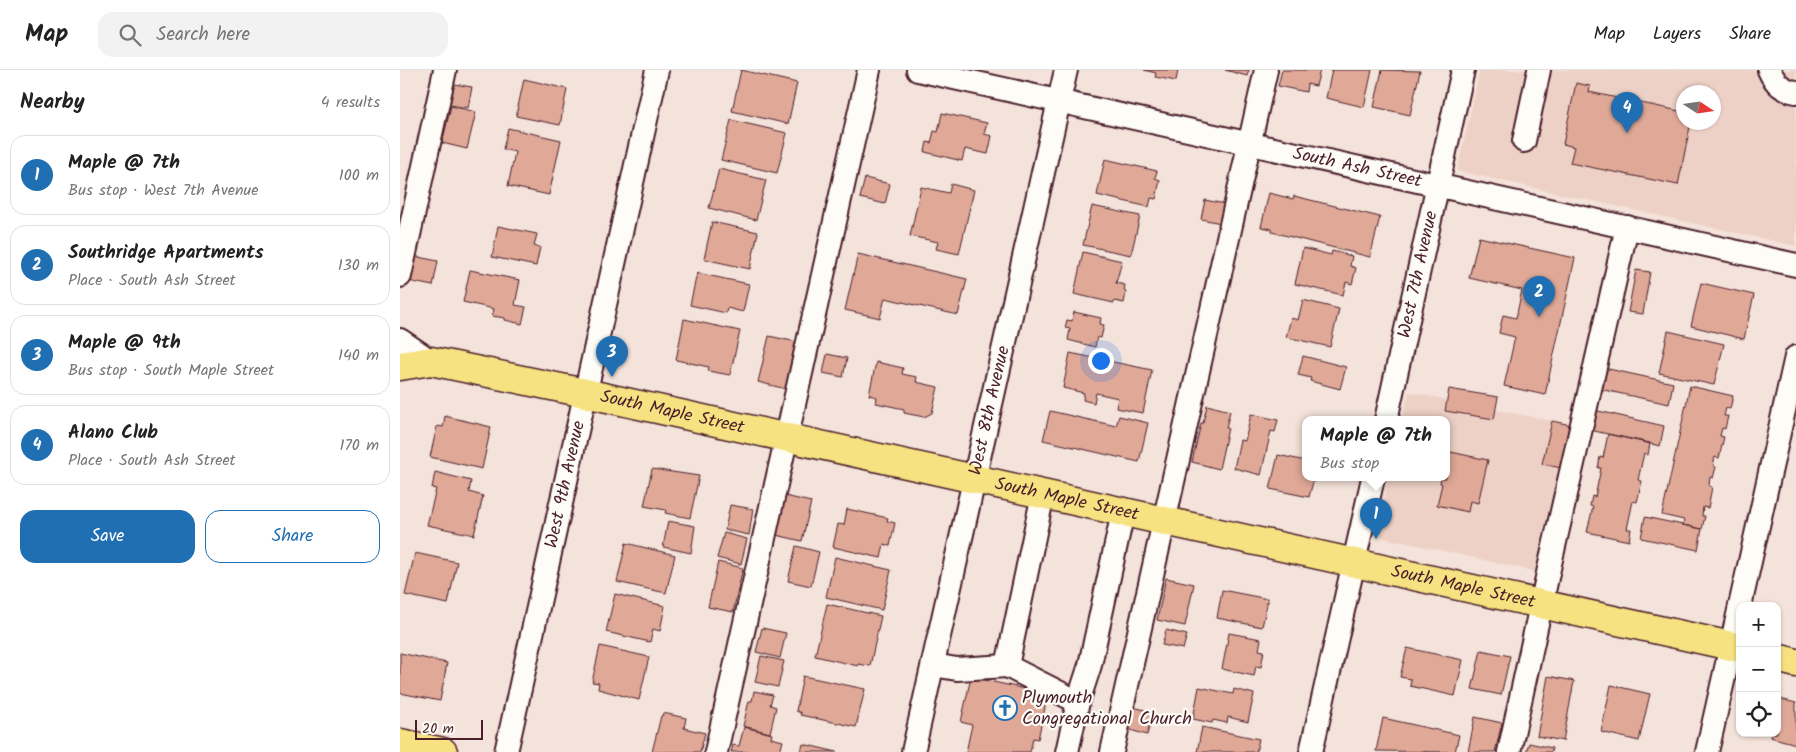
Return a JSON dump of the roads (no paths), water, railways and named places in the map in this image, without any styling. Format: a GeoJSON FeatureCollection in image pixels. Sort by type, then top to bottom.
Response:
{"type":"FeatureCollection","features":[{"type":"Feature","properties":{"kind":"main road","name":"South Maple Street"},"geometry":{"type":"LineString","coordinates":[[431,362],[586,393],[1735,647]]}},
{"type":"Feature","properties":{"kind":"main road"},"geometry":{"type":"LineString","coordinates":[[400,366],[431,362]]}},
{"type":"Feature","properties":{"kind":"main road"},"geometry":{"type":"LineString","coordinates":[[1781,659],[1796,663]]}},
{"type":"Feature","properties":{"kind":"main road"},"geometry":{"type":"LineString","coordinates":[[400,743],[443,752]]}},
{"type":"Feature","properties":{"kind":"street"},"geometry":{"type":"LineString","coordinates":[[400,276],[445,70]]}},
{"type":"Feature","properties":{"kind":"street","name":"West 9th Avenue"},"geometry":{"type":"LineString","coordinates":[[506,752],[657,70]]}},
{"type":"Feature","properties":{"kind":"street"},"geometry":{"type":"LineString","coordinates":[[716,752],[869,70]]}},
{"type":"Feature","properties":{"kind":"street","name":"South Ash Street"},"geometry":{"type":"LineString","coordinates":[[918,70],[1796,265]]}},
{"type":"Feature","properties":{"kind":"street","name":"West 8th Avenue"},"geometry":{"type":"LineString","coordinates":[[913,752],[1066,70]]}},
{"type":"Feature","properties":{"kind":"street"},"geometry":{"type":"LineString","coordinates":[[1112,752],[1266,70]]}},
{"type":"Feature","properties":{"kind":"street","name":"West 7th Avenue"},"geometry":{"type":"LineString","coordinates":[[1387,416],[1463,70]]}},
{"type":"Feature","properties":{"kind":"street"},"geometry":{"type":"LineString","coordinates":[[1524,141],[1539,70]]}},
{"type":"Feature","properties":{"kind":"street"},"geometry":{"type":"LineString","coordinates":[[1769,70],[1777,84],[1786,90],[1796,92]]}},
{"type":"Feature","properties":{"kind":"street"},"geometry":{"type":"LineString","coordinates":[[1509,752],[1626,227]]}},
{"type":"Feature","properties":{"kind":"street","name":"South Maple Street"},"geometry":{"type":"LineString","coordinates":[[400,340],[431,362]]}},
{"type":"Feature","properties":{"kind":"street"},"geometry":{"type":"LineString","coordinates":[[1741,602],[1796,357]]}},
{"type":"Feature","properties":{"kind":"street"},"geometry":{"type":"LineString","coordinates":[[1311,752],[1372,481]]}},
{"type":"Feature","properties":{"kind":"street"},"geometry":{"type":"LineString","coordinates":[[1007,666],[1043,494]]}},
{"type":"Feature","properties":{"kind":"street"},"geometry":{"type":"LineString","coordinates":[[1067,752],[1078,702],[1090,665],[1123,512]]}},
{"type":"Feature","properties":{"kind":"street"},"geometry":{"type":"LineString","coordinates":[[1706,752],[1735,647]]}},
{"type":"Feature","properties":{"kind":"street"},"geometry":{"type":"LineString","coordinates":[[933,665],[956,669],[1007,666],[1078,702]]}},
{"type":"Feature","properties":{"kind":"place","name":"Alano Club"},"geometry":{"type":"Point","coordinates":[1627,133]}},
{"type":"Feature","properties":{"kind":"place","name":"Southridge Apartments"},"geometry":{"type":"Point","coordinates":[1539,317]}},
{"type":"Feature","properties":{"kind":"place","name":"Maple @ 9th"},"geometry":{"type":"Point","coordinates":[612,377]}},
{"type":"Feature","properties":{"kind":"place","name":"Maple @ 7th"},"geometry":{"type":"Point","coordinates":[1376,539]}},
{"type":"Feature","properties":{"kind":"place","name":"Plymouth Congregational Church"},"geometry":{"type":"Point","coordinates":[1005,708]}}]}
